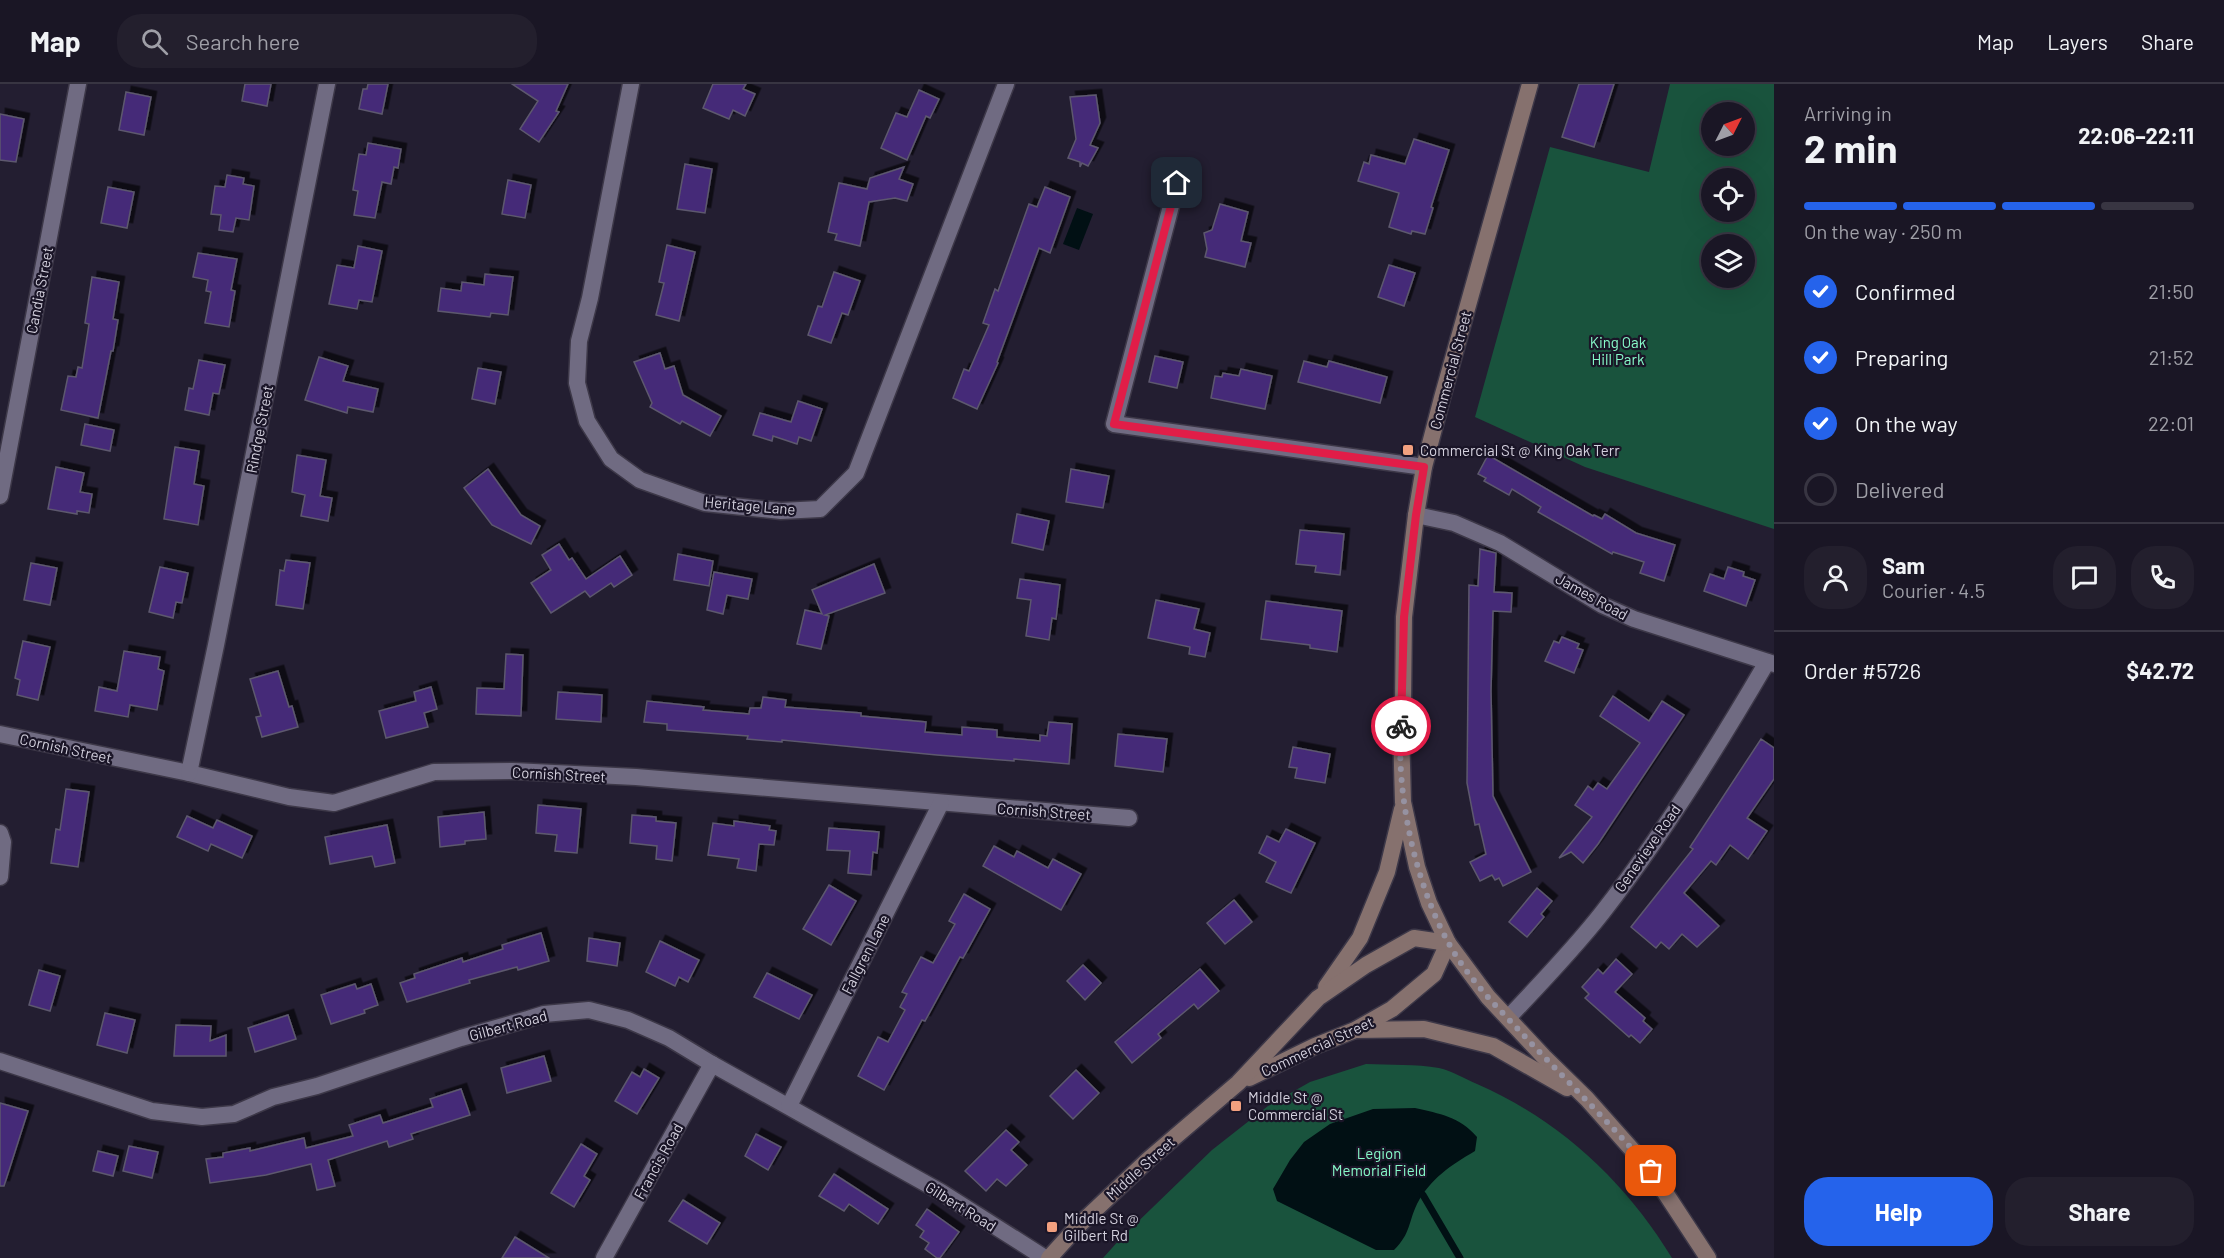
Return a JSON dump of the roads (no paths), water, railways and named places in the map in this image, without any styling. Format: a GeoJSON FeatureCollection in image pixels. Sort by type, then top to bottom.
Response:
{"type":"FeatureCollection","features":[{"type":"Feature","properties":{"kind":"main road","name":"Commercial Street"},"geometry":{"type":"LineString","coordinates":[[1530,84],[1478,265],[1424,467],[1404,617],[1401,730],[1403,802],[1417,867],[1448,943],[1469,973],[1508,1018],[1587,1099],[1651,1171],[1708,1258]]}},
{"type":"Feature","properties":{"kind":"main road"},"geometry":{"type":"LineString","coordinates":[[1318,998],[1360,938],[1387,872],[1403,802]]}},
{"type":"Feature","properties":{"kind":"main road","name":"Commercial Street"},"geometry":{"type":"LineString","coordinates":[[1238,1083],[1318,998],[1366,965],[1414,938],[1448,943]]}},
{"type":"Feature","properties":{"kind":"main road","name":"Commercial Street"},"geometry":{"type":"LineString","coordinates":[[1238,1083],[1315,1046],[1355,1030],[1392,1009],[1434,975],[1448,943]]}},
{"type":"Feature","properties":{"kind":"main road"},"geometry":{"type":"LineString","coordinates":[[1355,1030],[1425,1029],[1493,1046],[1587,1099]]}},
{"type":"Feature","properties":{"kind":"main road","name":"Middle Street"},"geometry":{"type":"LineString","coordinates":[[1047,1258],[1140,1166],[1238,1083]]}},
{"type":"Feature","properties":{"kind":"street","name":"Candia Street"},"geometry":{"type":"LineString","coordinates":[[0,496],[78,84]]}},
{"type":"Feature","properties":{"kind":"street","name":"Rindge Street"},"geometry":{"type":"LineString","coordinates":[[189,773],[327,84]]}},
{"type":"Feature","properties":{"kind":"street","name":"Heritage Lane"},"geometry":{"type":"LineString","coordinates":[[631,84],[590,298],[579,341],[577,383],[587,421],[611,459],[640,480],[705,502],[781,511],[820,509],[856,473],[1006,84]]}},
{"type":"Feature","properties":{"kind":"street"},"geometry":{"type":"LineString","coordinates":[[1177,183],[1114,424],[1424,467]]}},
{"type":"Feature","properties":{"kind":"street","name":"James Road"},"geometry":{"type":"LineString","coordinates":[[1416,515],[1454,524],[1500,543],[1602,605],[1634,620],[1770,663]]}},
{"type":"Feature","properties":{"kind":"street","name":"Genevieve Road"},"geometry":{"type":"LineString","coordinates":[[1508,1018],[1566,956],[1602,913],[1665,824],[1770,663]]}},
{"type":"Feature","properties":{"kind":"street","name":"Cornish Street"},"geometry":{"type":"LineString","coordinates":[[0,734],[189,773],[289,797],[334,803],[434,772],[513,771],[636,777],[1129,818]]}},
{"type":"Feature","properties":{"kind":"street","name":"Fallgren Lane"},"geometry":{"type":"LineString","coordinates":[[789,1106],[941,803]]}},
{"type":"Feature","properties":{"kind":"street"},"geometry":{"type":"LineString","coordinates":[[0,833],[3,842],[0,877]]}},
{"type":"Feature","properties":{"kind":"street","name":"Gilbert Road"},"geometry":{"type":"LineString","coordinates":[[0,1061],[152,1111],[202,1117],[234,1114],[273,1097],[317,1086],[461,1038],[544,1014],[589,1010],[628,1020],[669,1038],[941,1192],[1047,1258]]}},
{"type":"Feature","properties":{"kind":"street","name":"Francis Road"},"geometry":{"type":"LineString","coordinates":[[604,1258],[712,1064]]}},
{"type":"Feature","properties":{"kind":"waterway"},"geometry":{"type":"LineString","coordinates":[[1423,1195],[1460,1258]]}},
{"type":"Feature","properties":{"kind":"place","name":"Commercial St @ King Oak Terr"},"geometry":{"type":"Point","coordinates":[1408,450]}},
{"type":"Feature","properties":{"kind":"place","name":"Middle St @ Commercial St"},"geometry":{"type":"Point","coordinates":[1236,1106]}},
{"type":"Feature","properties":{"kind":"place","name":"Middle St @ Gilbert Rd"},"geometry":{"type":"Point","coordinates":[1052,1227]}},
{"type":"Feature","properties":{"kind":"park label","name":"King Oak Hill Park"},"geometry":{"type":"Point","coordinates":[1618,350]}},
{"type":"Feature","properties":{"kind":"park label","name":"Legion Memorial Field"},"geometry":{"type":"Point","coordinates":[1379,1162]}}]}
